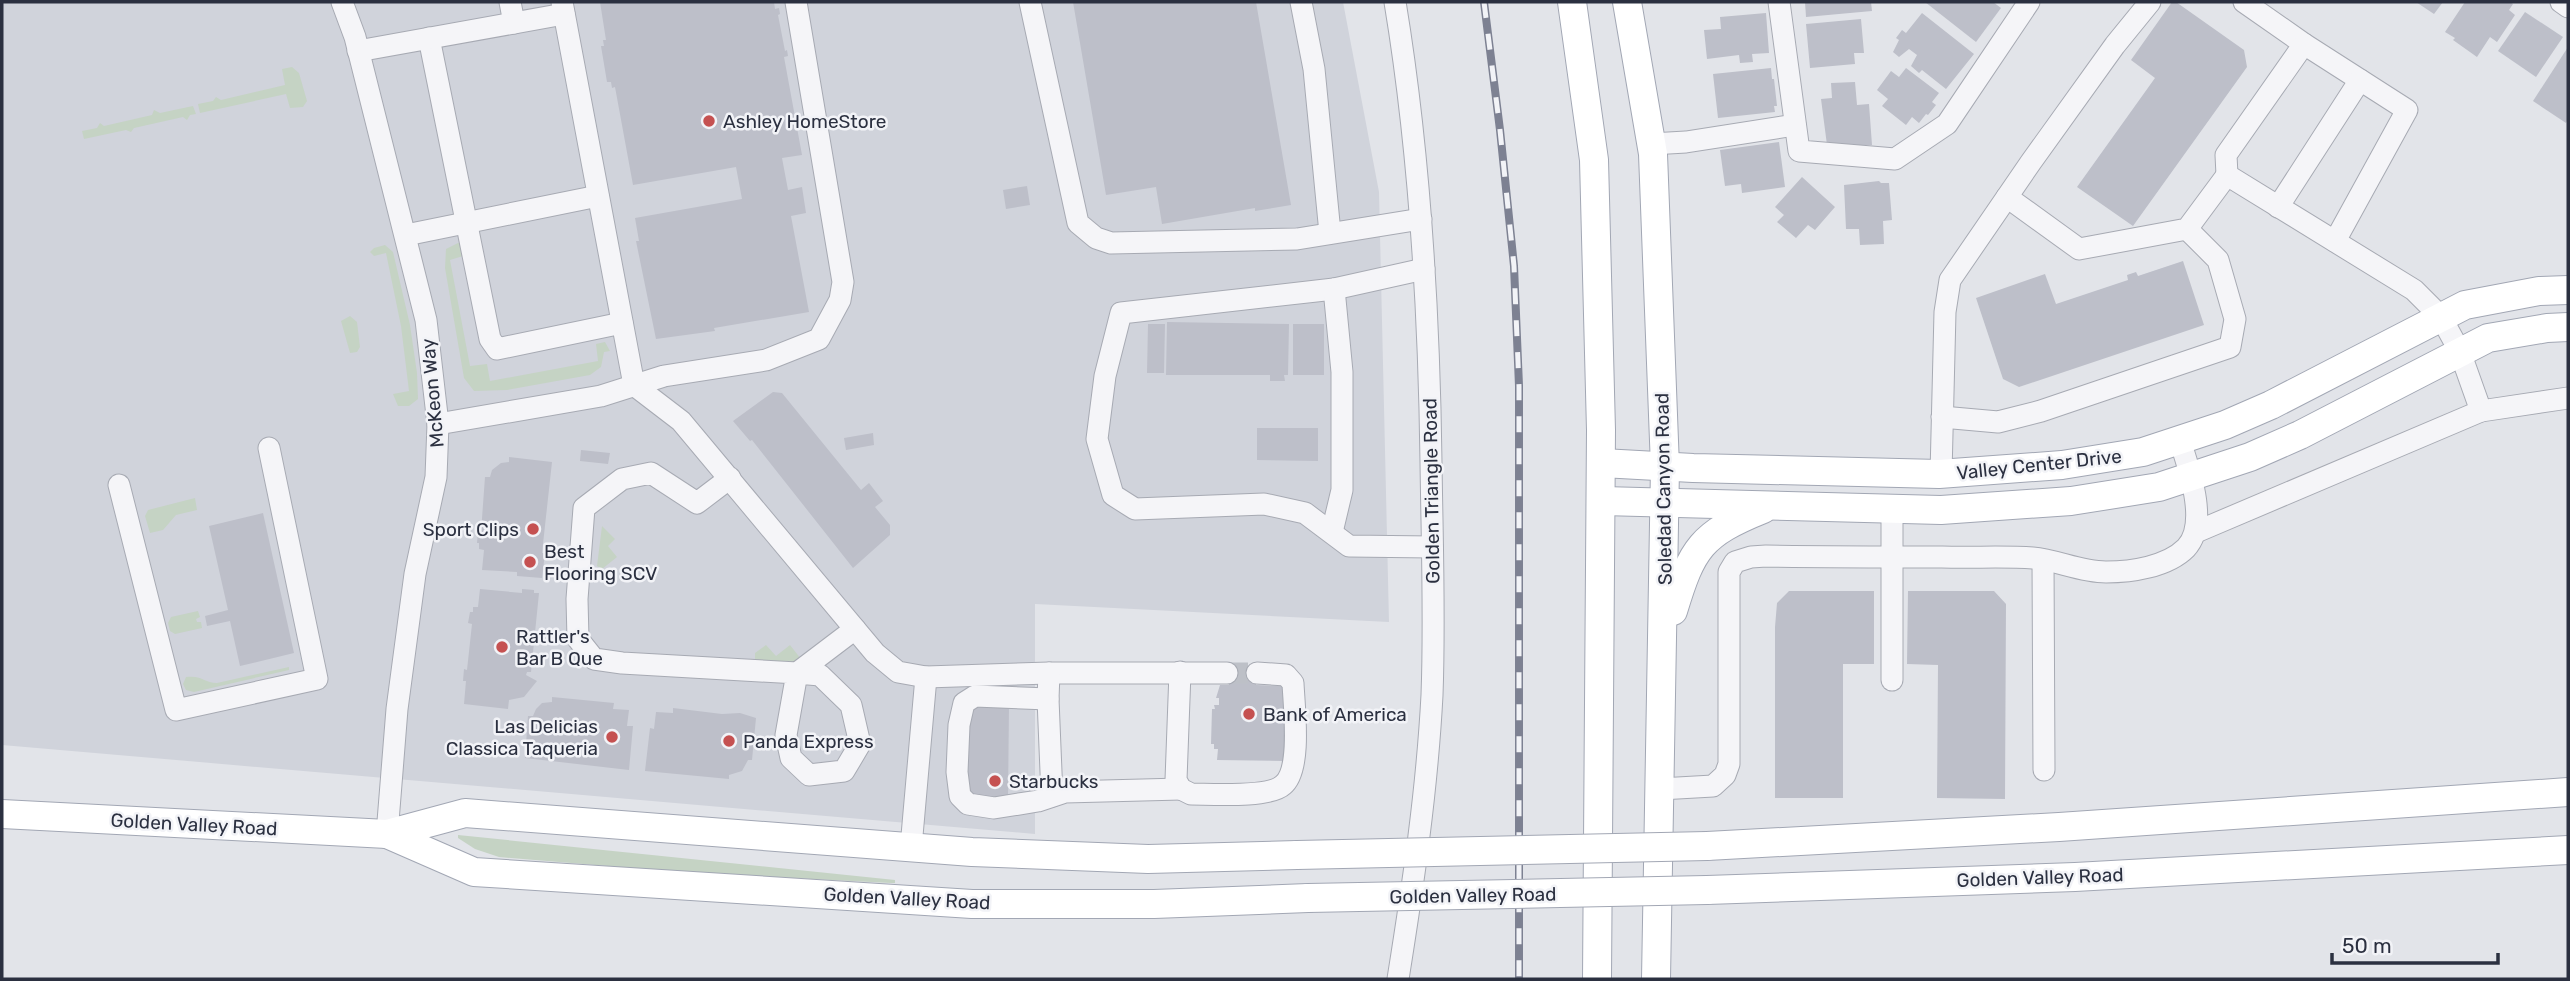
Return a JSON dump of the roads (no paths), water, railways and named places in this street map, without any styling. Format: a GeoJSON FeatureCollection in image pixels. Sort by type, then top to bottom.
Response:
{"type":"FeatureCollection","features":[{"type":"Feature","properties":{"kind":"main road"},"geometry":{"type":"LineString","coordinates":[[1572,2],[1594,160],[1602,463],[1597,979]]}},
{"type":"Feature","properties":{"kind":"main road","name":"Soledad Canyon Road"},"geometry":{"type":"LineString","coordinates":[[1627,2],[1651,144],[1665,467],[1656,979]]}},
{"type":"Feature","properties":{"kind":"main road","name":"Valley Center Drive"},"geometry":{"type":"LineString","coordinates":[[1602,463],[1941,474],[2073,464],[2143,452],[2225,425],[2272,405],[2465,305],[2504,296],[2568,290]]}},
{"type":"Feature","properties":{"kind":"main road","name":"Valley Center Drive"},"geometry":{"type":"LineString","coordinates":[[1602,501],[1941,510],[2071,501],[2159,487],[2250,457],[2300,435],[2488,338],[2568,327]]}},
{"type":"Feature","properties":{"kind":"main road"},"geometry":{"type":"LineString","coordinates":[[1663,643],[1685,572],[1700,546],[1728,524],[1773,505]]}},
{"type":"Feature","properties":{"kind":"main road","name":"Golden Valley Road"},"geometry":{"type":"LineString","coordinates":[[2,814],[387,834],[465,813],[911,848],[1148,859],[1707,846],[2059,827],[2568,792]]}},
{"type":"Feature","properties":{"kind":"main road","name":"Golden Valley Road"},"geometry":{"type":"LineString","coordinates":[[387,834],[474,872],[972,904],[1154,904],[1308,898],[1707,890],[2075,877],[2568,850]]}},
{"type":"Feature","properties":{"kind":"street","name":"McKeon Way"},"geometry":{"type":"LineString","coordinates":[[342,2],[358,51],[426,320],[438,424],[436,477],[415,574],[397,709],[387,834]]}},
{"type":"Feature","properties":{"kind":"street"},"geometry":{"type":"LineString","coordinates":[[510,2],[514,23]]}},
{"type":"Feature","properties":{"kind":"street"},"geometry":{"type":"LineString","coordinates":[[438,424],[601,396],[664,376],[766,360],[820,339],[840,300],[843,282],[796,2]]}},
{"type":"Feature","properties":{"kind":"street"},"geometry":{"type":"LineString","coordinates":[[1030,2],[1077,223],[1096,238],[1111,243],[1283,239],[1421,219]]}},
{"type":"Feature","properties":{"kind":"street"},"geometry":{"type":"LineString","coordinates":[[1301,2],[1314,69],[1330,233]]}},
{"type":"Feature","properties":{"kind":"street","name":"Golden Triangle Road"},"geometry":{"type":"LineString","coordinates":[[1395,2],[1410,113],[1424,269],[1429,365],[1433,656],[1422,817],[1398,979]]}},
{"type":"Feature","properties":{"kind":"street"},"geometry":{"type":"LineString","coordinates":[[1779,2],[1799,151],[1895,159],[1947,124],[2029,2]]}},
{"type":"Feature","properties":{"kind":"street"},"geometry":{"type":"LineString","coordinates":[[1941,474],[1945,312],[1950,279],[2115,45],[2150,2]]}},
{"type":"Feature","properties":{"kind":"street"},"geometry":{"type":"LineString","coordinates":[[2244,2],[2407,110],[2335,241]]}},
{"type":"Feature","properties":{"kind":"street"},"geometry":{"type":"LineString","coordinates":[[2561,2],[2568,6]]}},
{"type":"Feature","properties":{"kind":"street"},"geometry":{"type":"LineString","coordinates":[[358,51],[514,23],[563,8],[634,385],[681,421],[875,653],[898,672],[926,677],[1049,673],[1227,673]]}},
{"type":"Feature","properties":{"kind":"street"},"geometry":{"type":"LineString","coordinates":[[429,38],[490,339],[497,349],[622,323]]}},
{"type":"Feature","properties":{"kind":"street"},"geometry":{"type":"LineString","coordinates":[[2007,197],[2079,249],[2187,229],[2227,175],[2226,155],[2304,44]]}},
{"type":"Feature","properties":{"kind":"street"},"geometry":{"type":"LineString","coordinates":[[2278,207],[2360,80]]}},
{"type":"Feature","properties":{"kind":"street"},"geometry":{"type":"LineString","coordinates":[[1651,144],[1686,142],[1795,125]]}},
{"type":"Feature","properties":{"kind":"street"},"geometry":{"type":"LineString","coordinates":[[2227,175],[2414,290],[2441,317],[2460,352],[2481,411]]}},
{"type":"Feature","properties":{"kind":"street"},"geometry":{"type":"LineString","coordinates":[[406,235],[598,196]]}},
{"type":"Feature","properties":{"kind":"street"},"geometry":{"type":"LineString","coordinates":[[1942,416],[1997,422],[2041,411],[2230,346],[2235,319],[2217,260],[2187,229]]}},
{"type":"Feature","properties":{"kind":"street"},"geometry":{"type":"LineString","coordinates":[[1424,269],[1334,289],[1121,313],[1105,376],[1097,439],[1113,495],[1135,509],[1264,504],[1306,513],[1349,546],[1432,547]]}},
{"type":"Feature","properties":{"kind":"street"},"geometry":{"type":"LineString","coordinates":[[1332,532],[1342,490],[1342,372],[1334,289]]}},
{"type":"Feature","properties":{"kind":"street"},"geometry":{"type":"LineString","coordinates":[[1660,789],[1713,786],[1725,775],[1729,764],[1729,572],[1735,562],[1766,556],[2043,560],[2085,570],[2131,571],[2175,556],[2187,547],[2196,533],[2481,411],[2568,398]]}},
{"type":"Feature","properties":{"kind":"street"},"geometry":{"type":"LineString","coordinates":[[2180,441],[2192,477],[2196,533]]}},
{"type":"Feature","properties":{"kind":"street"},"geometry":{"type":"LineString","coordinates":[[119,485],[177,710],[317,679],[269,448]]}},
{"type":"Feature","properties":{"kind":"street"},"geometry":{"type":"LineString","coordinates":[[730,478],[697,503],[651,473],[622,479],[584,508],[577,600],[578,639],[594,659],[622,663],[797,673],[820,675],[851,705],[860,744],[844,771],[809,775],[791,758],[786,735],[797,673],[855,629]]}},
{"type":"Feature","properties":{"kind":"street"},"geometry":{"type":"LineString","coordinates":[[1892,509],[1892,680]]}},
{"type":"Feature","properties":{"kind":"street"},"geometry":{"type":"LineString","coordinates":[[2043,560],[2044,770]]}},
{"type":"Feature","properties":{"kind":"street"},"geometry":{"type":"LineString","coordinates":[[1180,672],[1176,780],[1181,789]]}},
{"type":"Feature","properties":{"kind":"street"},"geometry":{"type":"LineString","coordinates":[[1045,799],[1043,699],[1049,673]]}},
{"type":"Feature","properties":{"kind":"street"},"geometry":{"type":"LineString","coordinates":[[1043,699],[975,696],[964,703],[959,725],[957,772],[960,796],[968,804],[994,808],[1045,799],[1065,792],[1181,789],[1191,794],[1267,792],[1283,786],[1293,770],[1293,683],[1286,675],[1257,673]]}},
{"type":"Feature","properties":{"kind":"street"},"geometry":{"type":"LineString","coordinates":[[911,848],[926,677]]}},
{"type":"Feature","properties":{"kind":"tunnel"},"geometry":{"type":"LineString","coordinates":[[1227,673],[1257,673]]}},
{"type":"Feature","properties":{"kind":"railway"},"geometry":{"type":"LineString","coordinates":[[1484,2],[1514,266],[1519,386],[1519,979]]}},
{"type":"Feature","properties":{"kind":"place","name":"Ashley HomeStore"},"geometry":{"type":"Point","coordinates":[709,121]}},
{"type":"Feature","properties":{"kind":"place","name":"Sport Clips"},"geometry":{"type":"Point","coordinates":[533,529]}},
{"type":"Feature","properties":{"kind":"place","name":"Best Flooring SCV"},"geometry":{"type":"Point","coordinates":[530,562]}},
{"type":"Feature","properties":{"kind":"place","name":"Rattler's Bar B Que"},"geometry":{"type":"Point","coordinates":[502,647]}},
{"type":"Feature","properties":{"kind":"place","name":"Bank of America"},"geometry":{"type":"Point","coordinates":[1249,714]}},
{"type":"Feature","properties":{"kind":"place","name":"Las Delicias Classica Taqueria"},"geometry":{"type":"Point","coordinates":[612,737]}},
{"type":"Feature","properties":{"kind":"place","name":"Panda Express"},"geometry":{"type":"Point","coordinates":[729,741]}},
{"type":"Feature","properties":{"kind":"place","name":"Starbucks"},"geometry":{"type":"Point","coordinates":[995,781]}}]}
